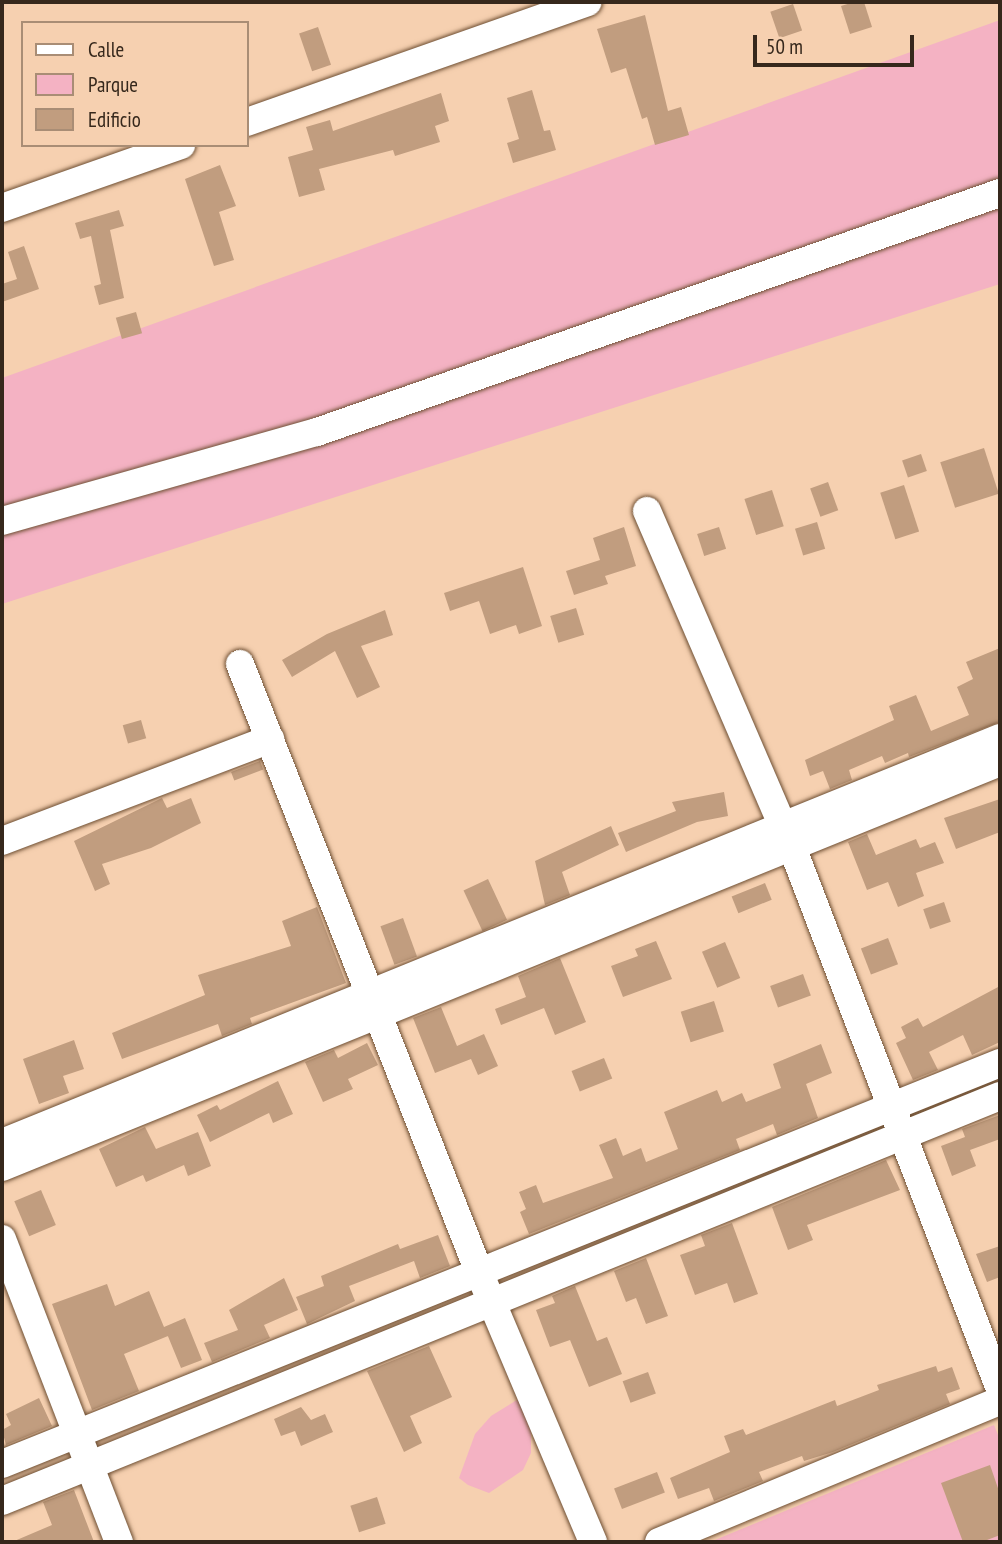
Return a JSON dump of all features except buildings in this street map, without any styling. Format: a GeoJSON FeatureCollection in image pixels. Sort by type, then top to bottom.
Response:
{"type":"FeatureCollection","features":[{"type":"Feature","properties":{"kind":"street"},"geometry":{"type":"LineString","coordinates":[[248,122],[587,2]]}},
{"type":"Feature","properties":{"kind":"street"},"geometry":{"type":"LineString","coordinates":[[2,208],[175,147]]}},
{"type":"Feature","properties":{"kind":"street"},"geometry":{"type":"LineString","coordinates":[[2,521],[317,432],[1000,193]]}},
{"type":"Feature","properties":{"kind":"street"},"geometry":{"type":"LineString","coordinates":[[647,511],[787,836],[905,1134],[1000,1389]]}},
{"type":"Feature","properties":{"kind":"street"},"geometry":{"type":"LineString","coordinates":[[240,664],[377,1003],[480,1272],[593,1542]]}},
{"type":"Feature","properties":{"kind":"street"},"geometry":{"type":"LineString","coordinates":[[2,1167],[377,1003],[787,836],[1000,738]]}},
{"type":"Feature","properties":{"kind":"street"},"geometry":{"type":"LineString","coordinates":[[2,841],[270,739]]}},
{"type":"Feature","properties":{"kind":"street"},"geometry":{"type":"LineString","coordinates":[[787,836],[1000,762]]}},
{"type":"Feature","properties":{"kind":"street"},"geometry":{"type":"LineString","coordinates":[[2,1143],[377,1003]]}},
{"type":"Feature","properties":{"kind":"street"},"geometry":{"type":"LineString","coordinates":[[2,1464],[1000,1062]]}},
{"type":"Feature","properties":{"kind":"street"},"geometry":{"type":"LineString","coordinates":[[2,1501],[1000,1096]]}},
{"type":"Feature","properties":{"kind":"street"},"geometry":{"type":"LineString","coordinates":[[2,1239],[119,1542]]}},
{"type":"Feature","properties":{"kind":"street"},"geometry":{"type":"LineString","coordinates":[[659,1542],[1000,1401]]}},
{"type":"Feature","properties":{"kind":"green space"},"geometry":{"type":"Polygon","coordinates":[[[1000,20],[1000,284],[2,604],[2,378],[1000,20]]]}},
{"type":"Feature","properties":{"kind":"green space"},"geometry":{"type":"Polygon","coordinates":[[[520,1398],[531,1410],[531,1453],[523,1470],[489,1493],[468,1485],[459,1478],[475,1434],[491,1416],[520,1398]]]}},
{"type":"Feature","properties":{"kind":"green space"},"geometry":{"type":"Polygon","coordinates":[[[994,1425],[1000,1440],[1000,1542],[710,1542],[994,1425]]]}}]}
